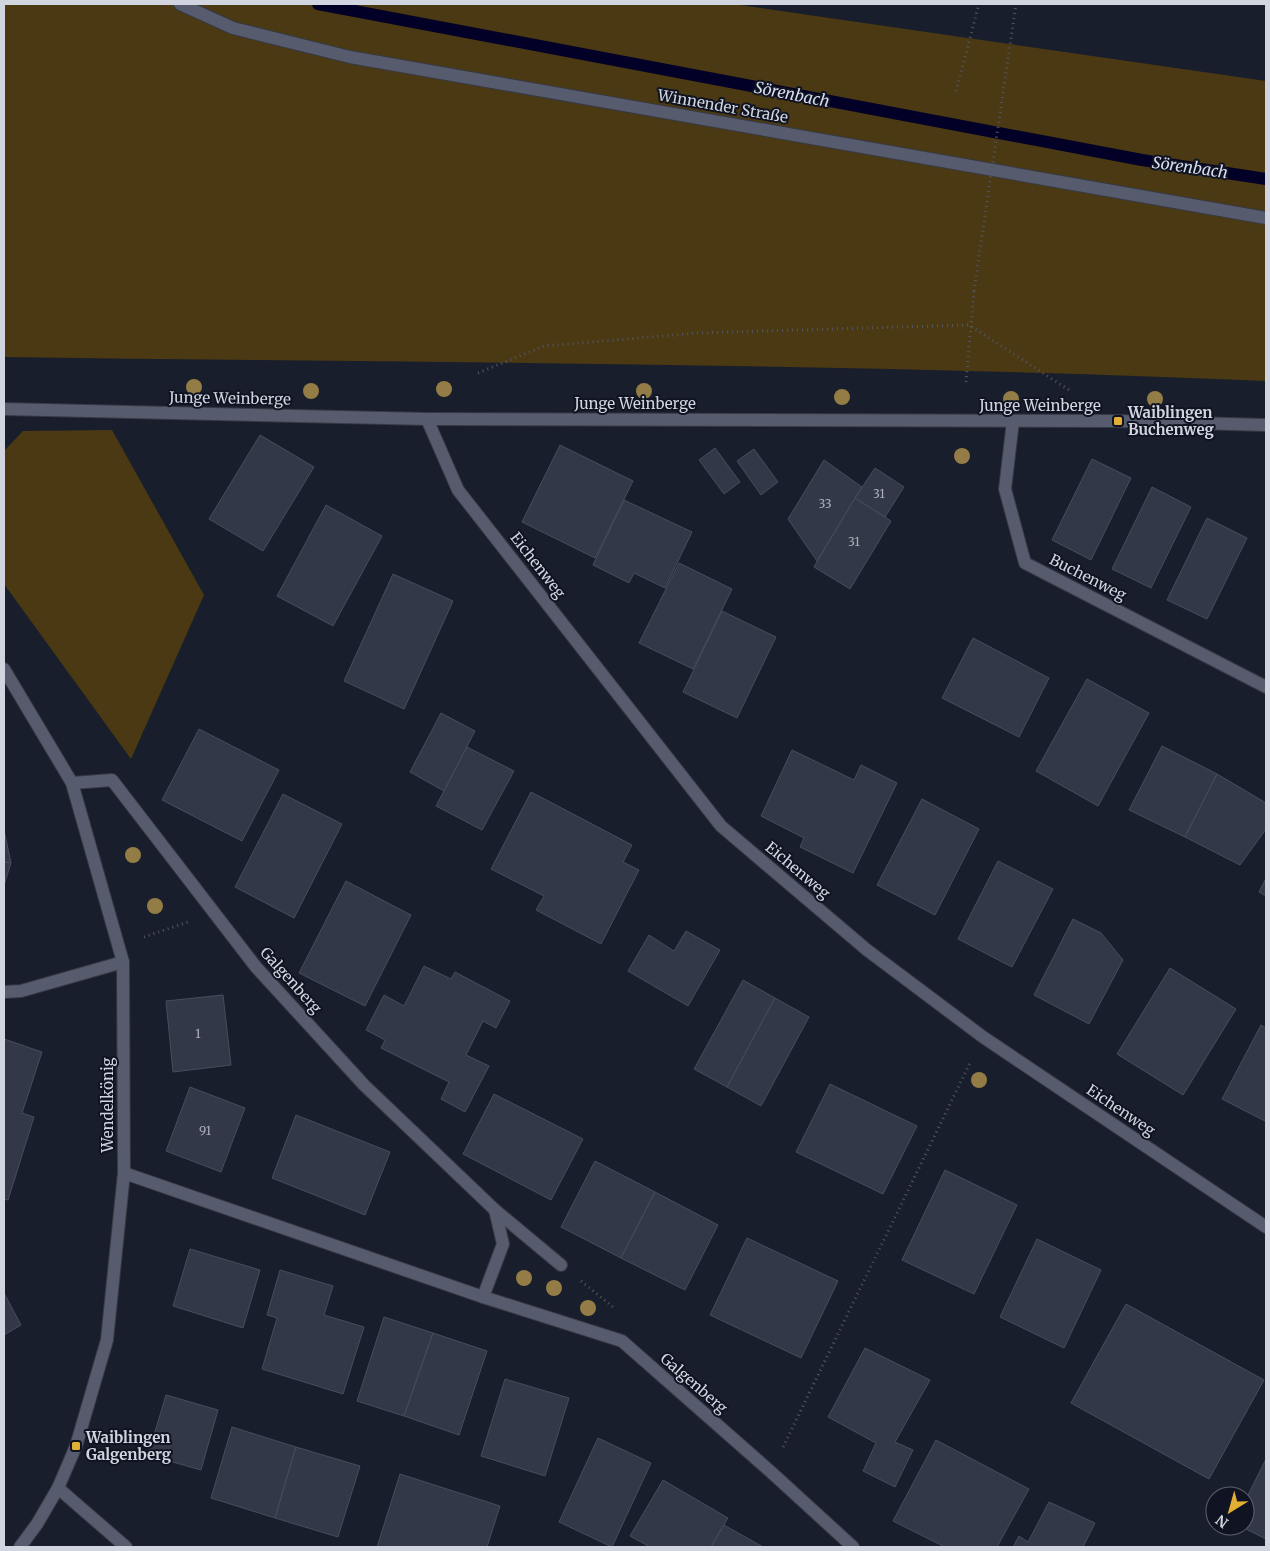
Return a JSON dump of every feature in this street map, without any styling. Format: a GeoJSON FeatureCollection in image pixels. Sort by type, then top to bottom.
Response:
{"type":"FeatureCollection","features":[{"type":"Feature","properties":{"kind":"street","name":"Winnender Straße"},"geometry":{"type":"LineString","coordinates":[[180,4],[233,28],[350,57],[1266,218]]}},
{"type":"Feature","properties":{"kind":"street","name":"Junge Weinberge"},"geometry":{"type":"LineString","coordinates":[[4,409],[427,419],[1013,421],[1266,425]]}},
{"type":"Feature","properties":{"kind":"street","name":"Eichenweg"},"geometry":{"type":"LineString","coordinates":[[427,419],[458,490],[721,826],[867,950],[982,1036],[1266,1227]]}},
{"type":"Feature","properties":{"kind":"street","name":"Buchenweg"},"geometry":{"type":"LineString","coordinates":[[1013,421],[1005,489],[1025,563],[1266,687]]}},
{"type":"Feature","properties":{"kind":"street","name":"Wendelkönig"},"geometry":{"type":"LineString","coordinates":[[4,669],[72,783],[122,962],[124,1173],[107,1340],[76,1446],[58,1488],[37,1524],[20,1547]]}},
{"type":"Feature","properties":{"kind":"street","name":"Galgenberg"},"geometry":{"type":"LineString","coordinates":[[72,783],[112,780],[256,967],[364,1085],[495,1210],[561,1265]]}},
{"type":"Feature","properties":{"kind":"street"},"geometry":{"type":"LineString","coordinates":[[4,992],[21,991],[122,962]]}},
{"type":"Feature","properties":{"kind":"street","name":"Galgenberg"},"geometry":{"type":"LineString","coordinates":[[124,1173],[483,1297],[622,1341],[771,1472],[852,1547]]}},
{"type":"Feature","properties":{"kind":"street"},"geometry":{"type":"LineString","coordinates":[[483,1297],[503,1244],[495,1210]]}},
{"type":"Feature","properties":{"kind":"street"},"geometry":{"type":"LineString","coordinates":[[58,1488],[126,1547]]}},
{"type":"Feature","properties":{"kind":"path"},"geometry":{"type":"LineString","coordinates":[[956,90],[979,4]]}},
{"type":"Feature","properties":{"kind":"path"},"geometry":{"type":"LineString","coordinates":[[966,382],[974,291],[1016,4]]}},
{"type":"Feature","properties":{"kind":"path"},"geometry":{"type":"LineString","coordinates":[[478,373],[544,346],[698,333],[970,326],[1078,396]]}},
{"type":"Feature","properties":{"kind":"path"},"geometry":{"type":"LineString","coordinates":[[118,945],[215,914]]}},
{"type":"Feature","properties":{"kind":"path"},"geometry":{"type":"LineString","coordinates":[[771,1472],[982,1036]]}},
{"type":"Feature","properties":{"kind":"path"},"geometry":{"type":"LineString","coordinates":[[561,1265],[622,1315],[622,1341]]}},
{"type":"Feature","properties":{"kind":"shaded area"},"geometry":{"type":"Polygon","coordinates":[[[4,4],[733,4],[1266,81],[1266,381],[951,370],[478,362],[4,357],[4,4]]]}},
{"type":"Feature","properties":{"kind":"shaded area"},"geometry":{"type":"Polygon","coordinates":[[[112,430],[204,595],[131,759],[4,584],[4,451],[23,431],[112,430]]]}},
{"type":"Feature","properties":{"kind":"building"},"geometry":{"type":"Polygon","coordinates":[[[260,435],[314,467],[263,551],[209,519],[260,435]]]}},
{"type":"Feature","properties":{"kind":"building"},"geometry":{"type":"Polygon","coordinates":[[[560,445],[633,481],[595,558],[522,522],[560,445]]]}},
{"type":"Feature","properties":{"kind":"building"},"geometry":{"type":"Polygon","coordinates":[[[715,448],[740,482],[724,494],[699,460],[715,448]]]}},
{"type":"Feature","properties":{"kind":"building"},"geometry":{"type":"Polygon","coordinates":[[[754,449],[778,482],[761,495],[737,461],[754,449]]]}},
{"type":"Feature","properties":{"kind":"building"},"geometry":{"type":"Polygon","coordinates":[[[1092,459],[1131,478],[1091,560],[1052,540],[1092,459]]]}},
{"type":"Feature","properties":{"kind":"building"},"geometry":{"type":"Polygon","coordinates":[[[824,460],[862,487],[817,561],[788,519],[824,460]]]}},
{"type":"Feature","properties":{"kind":"building"},"geometry":{"type":"Polygon","coordinates":[[[875,468],[904,487],[885,517],[855,498],[875,468]]]}},
{"type":"Feature","properties":{"kind":"building"},"geometry":{"type":"Polygon","coordinates":[[[1152,487],[1191,507],[1151,588],[1112,569],[1152,487]]]}},
{"type":"Feature","properties":{"kind":"building"},"geometry":{"type":"Polygon","coordinates":[[[855,498],[891,521],[850,589],[814,567],[855,498]]]}},
{"type":"Feature","properties":{"kind":"building"},"geometry":{"type":"Polygon","coordinates":[[[624,500],[692,532],[665,588],[634,573],[629,583],[593,565],[624,500]]]}},
{"type":"Feature","properties":{"kind":"building"},"geometry":{"type":"Polygon","coordinates":[[[326,505],[382,536],[333,626],[277,596],[326,505]]]}},
{"type":"Feature","properties":{"kind":"building"},"geometry":{"type":"Polygon","coordinates":[[[1207,518],[1247,538],[1207,619],[1167,600],[1207,518]]]}},
{"type":"Feature","properties":{"kind":"building"},"geometry":{"type":"Polygon","coordinates":[[[679,563],[732,589],[693,669],[639,643],[679,563]]]}},
{"type":"Feature","properties":{"kind":"building"},"geometry":{"type":"Polygon","coordinates":[[[393,574],[453,601],[404,709],[344,681],[393,574]]]}},
{"type":"Feature","properties":{"kind":"building"},"geometry":{"type":"Polygon","coordinates":[[[722,611],[776,637],[737,718],[683,692],[722,611]]]}},
{"type":"Feature","properties":{"kind":"building"},"geometry":{"type":"Polygon","coordinates":[[[973,638],[1049,678],[1019,737],[942,698],[973,638]]]}},
{"type":"Feature","properties":{"kind":"building"},"geometry":{"type":"Polygon","coordinates":[[[1087,679],[1149,713],[1098,806],[1036,771],[1087,679]]]}},
{"type":"Feature","properties":{"kind":"building"},"geometry":{"type":"Polygon","coordinates":[[[441,713],[475,731],[444,791],[410,772],[441,713]]]}},
{"type":"Feature","properties":{"kind":"building"},"geometry":{"type":"Polygon","coordinates":[[[199,729],[279,770],[242,841],[162,800],[199,729]]]}},
{"type":"Feature","properties":{"kind":"building"},"geometry":{"type":"Polygon","coordinates":[[[1162,746],[1217,774],[1185,837],[1129,810],[1162,746]]]}},
{"type":"Feature","properties":{"kind":"building"},"geometry":{"type":"Polygon","coordinates":[[[467,747],[514,771],[482,830],[436,806],[467,747]]]}},
{"type":"Feature","properties":{"kind":"building"},"geometry":{"type":"Polygon","coordinates":[[[792,750],[854,780],[861,765],[897,783],[853,873],[800,847],[804,838],[761,816],[792,750]]]}},
{"type":"Feature","properties":{"kind":"building"},"geometry":{"type":"Polygon","coordinates":[[[1217,774],[1266,803],[1266,829],[1240,865],[1185,837],[1217,774]]]}},
{"type":"Feature","properties":{"kind":"building"},"geometry":{"type":"Polygon","coordinates":[[[531,792],[632,845],[623,862],[639,870],[601,944],[536,910],[544,896],[491,869],[531,792]]]}},
{"type":"Feature","properties":{"kind":"building"},"geometry":{"type":"Polygon","coordinates":[[[283,794],[342,824],[294,918],[235,887],[283,794]]]}},
{"type":"Feature","properties":{"kind":"building"},"geometry":{"type":"Polygon","coordinates":[[[922,799],[979,829],[935,915],[877,885],[922,799]]]}},
{"type":"Feature","properties":{"kind":"building"},"geometry":{"type":"Polygon","coordinates":[[[4,830],[11,863],[4,862],[4,830]]]}},
{"type":"Feature","properties":{"kind":"building"},"geometry":{"type":"Polygon","coordinates":[[[998,861],[1053,889],[1012,967],[958,939],[998,861]]]}},
{"type":"Feature","properties":{"kind":"building"},"geometry":{"type":"Polygon","coordinates":[[[4,862],[11,863],[4,885],[4,862]]]}},
{"type":"Feature","properties":{"kind":"building"},"geometry":{"type":"Polygon","coordinates":[[[1266,878],[1266,896],[1259,892],[1266,878]]]}},
{"type":"Feature","properties":{"kind":"building"},"geometry":{"type":"Polygon","coordinates":[[[346,881],[411,915],[365,1006],[299,973],[346,881]]]}},
{"type":"Feature","properties":{"kind":"building"},"geometry":{"type":"Polygon","coordinates":[[[1073,919],[1101,933],[1123,960],[1089,1024],[1034,995],[1073,919]]]}},
{"type":"Feature","properties":{"kind":"building"},"geometry":{"type":"Polygon","coordinates":[[[686,931],[720,950],[688,1006],[628,971],[649,935],[674,951],[686,931]]]}},
{"type":"Feature","properties":{"kind":"building"},"geometry":{"type":"Polygon","coordinates":[[[424,966],[451,979],[455,972],[510,1001],[496,1028],[483,1021],[466,1055],[489,1066],[465,1112],[441,1099],[449,1082],[381,1048],[385,1040],[366,1030],[384,995],[404,1006],[424,966]]]}},
{"type":"Feature","properties":{"kind":"building"},"geometry":{"type":"Polygon","coordinates":[[[1170,968],[1236,1009],[1183,1095],[1117,1054],[1170,968]]]}},
{"type":"Feature","properties":{"kind":"building"},"geometry":{"type":"Polygon","coordinates":[[[743,980],[775,998],[727,1087],[694,1069],[743,980]]]}},
{"type":"Feature","properties":{"kind":"building"},"geometry":{"type":"Polygon","coordinates":[[[223,995],[231,1065],[173,1072],[166,1001],[223,995]]]}},
{"type":"Feature","properties":{"kind":"building"},"geometry":{"type":"Polygon","coordinates":[[[775,998],[809,1017],[761,1106],[727,1087],[775,998]]]}},
{"type":"Feature","properties":{"kind":"building"},"geometry":{"type":"Polygon","coordinates":[[[1261,1025],[1266,1028],[1265,1121],[1222,1099],[1261,1025]]]}},
{"type":"Feature","properties":{"kind":"building"},"geometry":{"type":"Polygon","coordinates":[[[4,1039],[42,1052],[22,1113],[34,1117],[8,1200],[4,1199],[4,1039]]]}},
{"type":"Feature","properties":{"kind":"building"},"geometry":{"type":"Polygon","coordinates":[[[830,1084],[917,1126],[883,1194],[796,1152],[830,1084]]]}},
{"type":"Feature","properties":{"kind":"building"},"geometry":{"type":"Polygon","coordinates":[[[190,1087],[245,1108],[221,1172],[166,1151],[190,1087]]]}},
{"type":"Feature","properties":{"kind":"building"},"geometry":{"type":"Polygon","coordinates":[[[494,1094],[583,1139],[551,1200],[463,1154],[494,1094]]]}},
{"type":"Feature","properties":{"kind":"building"},"geometry":{"type":"Polygon","coordinates":[[[296,1115],[390,1152],[365,1215],[272,1178],[296,1115]]]}},
{"type":"Feature","properties":{"kind":"building"},"geometry":{"type":"Polygon","coordinates":[[[595,1161],[655,1192],[621,1258],[561,1227],[595,1161]]]}},
{"type":"Feature","properties":{"kind":"building"},"geometry":{"type":"Polygon","coordinates":[[[945,1170],[1017,1205],[974,1294],[902,1260],[945,1170]]]}},
{"type":"Feature","properties":{"kind":"building"},"geometry":{"type":"Polygon","coordinates":[[[655,1192],[718,1225],[685,1290],[621,1258],[655,1192]]]}},
{"type":"Feature","properties":{"kind":"building"},"geometry":{"type":"Polygon","coordinates":[[[747,1238],[838,1281],[801,1358],[710,1315],[747,1238]]]}},
{"type":"Feature","properties":{"kind":"building"},"geometry":{"type":"Polygon","coordinates":[[[1037,1239],[1101,1270],[1064,1348],[1000,1317],[1037,1239]]]}},
{"type":"Feature","properties":{"kind":"building"},"geometry":{"type":"Polygon","coordinates":[[[190,1249],[260,1270],[243,1328],[173,1306],[190,1249]]]}},
{"type":"Feature","properties":{"kind":"building"},"geometry":{"type":"Polygon","coordinates":[[[280,1270],[333,1286],[324,1315],[364,1327],[343,1394],[262,1369],[277,1318],[267,1315],[280,1270]]]}},
{"type":"Feature","properties":{"kind":"building"},"geometry":{"type":"Polygon","coordinates":[[[4,1293],[21,1325],[4,1335],[4,1293]]]}},
{"type":"Feature","properties":{"kind":"building"},"geometry":{"type":"Polygon","coordinates":[[[1126,1304],[1264,1380],[1209,1479],[1071,1403],[1126,1304]]]}},
{"type":"Feature","properties":{"kind":"building"},"geometry":{"type":"Polygon","coordinates":[[[384,1317],[433,1333],[404,1416],[357,1401],[384,1317]]]}},
{"type":"Feature","properties":{"kind":"building"},"geometry":{"type":"Polygon","coordinates":[[[433,1333],[487,1351],[459,1435],[404,1416],[433,1333]]]}},
{"type":"Feature","properties":{"kind":"building"},"geometry":{"type":"Polygon","coordinates":[[[865,1348],[930,1380],[895,1442],[913,1450],[895,1487],[863,1471],[876,1443],[828,1417],[865,1348]]]}},
{"type":"Feature","properties":{"kind":"building"},"geometry":{"type":"Polygon","coordinates":[[[505,1379],[569,1398],[545,1476],[481,1456],[505,1379]]]}},
{"type":"Feature","properties":{"kind":"building"},"geometry":{"type":"Polygon","coordinates":[[[166,1395],[218,1410],[201,1470],[148,1455],[166,1395]]]}},
{"type":"Feature","properties":{"kind":"building"},"geometry":{"type":"Polygon","coordinates":[[[232,1427],[296,1447],[275,1518],[211,1498],[232,1427]]]}},
{"type":"Feature","properties":{"kind":"building"},"geometry":{"type":"Polygon","coordinates":[[[598,1438],[651,1463],[612,1547],[559,1522],[598,1438]]]}},
{"type":"Feature","properties":{"kind":"building"},"geometry":{"type":"Polygon","coordinates":[[[936,1440],[1029,1489],[997,1547],[945,1547],[893,1521],[936,1440]]]}},
{"type":"Feature","properties":{"kind":"building"},"geometry":{"type":"Polygon","coordinates":[[[296,1447],[360,1466],[338,1537],[275,1518],[296,1447]]]}},
{"type":"Feature","properties":{"kind":"building"},"geometry":{"type":"Polygon","coordinates":[[[1266,1459],[1266,1539],[1255,1534],[1255,1486],[1252,1486],[1266,1459]]]}},
{"type":"Feature","properties":{"kind":"building"},"geometry":{"type":"Polygon","coordinates":[[[400,1474],[500,1506],[487,1547],[377,1547],[400,1474]]]}},
{"type":"Feature","properties":{"kind":"building"},"geometry":{"type":"Polygon","coordinates":[[[663,1480],[728,1518],[711,1547],[650,1547],[630,1536],[663,1480]]]}},
{"type":"Feature","properties":{"kind":"building"},"geometry":{"type":"Polygon","coordinates":[[[1049,1502],[1095,1523],[1083,1547],[1013,1547],[1019,1536],[1028,1542],[1049,1502]]]}},
{"type":"Feature","properties":{"kind":"building"},"geometry":{"type":"Polygon","coordinates":[[[724,1525],[756,1543],[763,1547],[711,1547],[724,1525]]]}},
{"type":"Feature","properties":{"kind":"waterway","name":"Sörenbach"},"geometry":{"type":"LineString","coordinates":[[318,4],[1142,160],[1266,179]]}},
{"type":"Feature","properties":{"kind":"place","name":"Waiblingen Buchenweg"},"geometry":{"type":"Point","coordinates":[1118,421]}},
{"type":"Feature","properties":{"kind":"place","name":"Waiblingen Galgenberg"},"geometry":{"type":"Point","coordinates":[76,1446]}}]}
